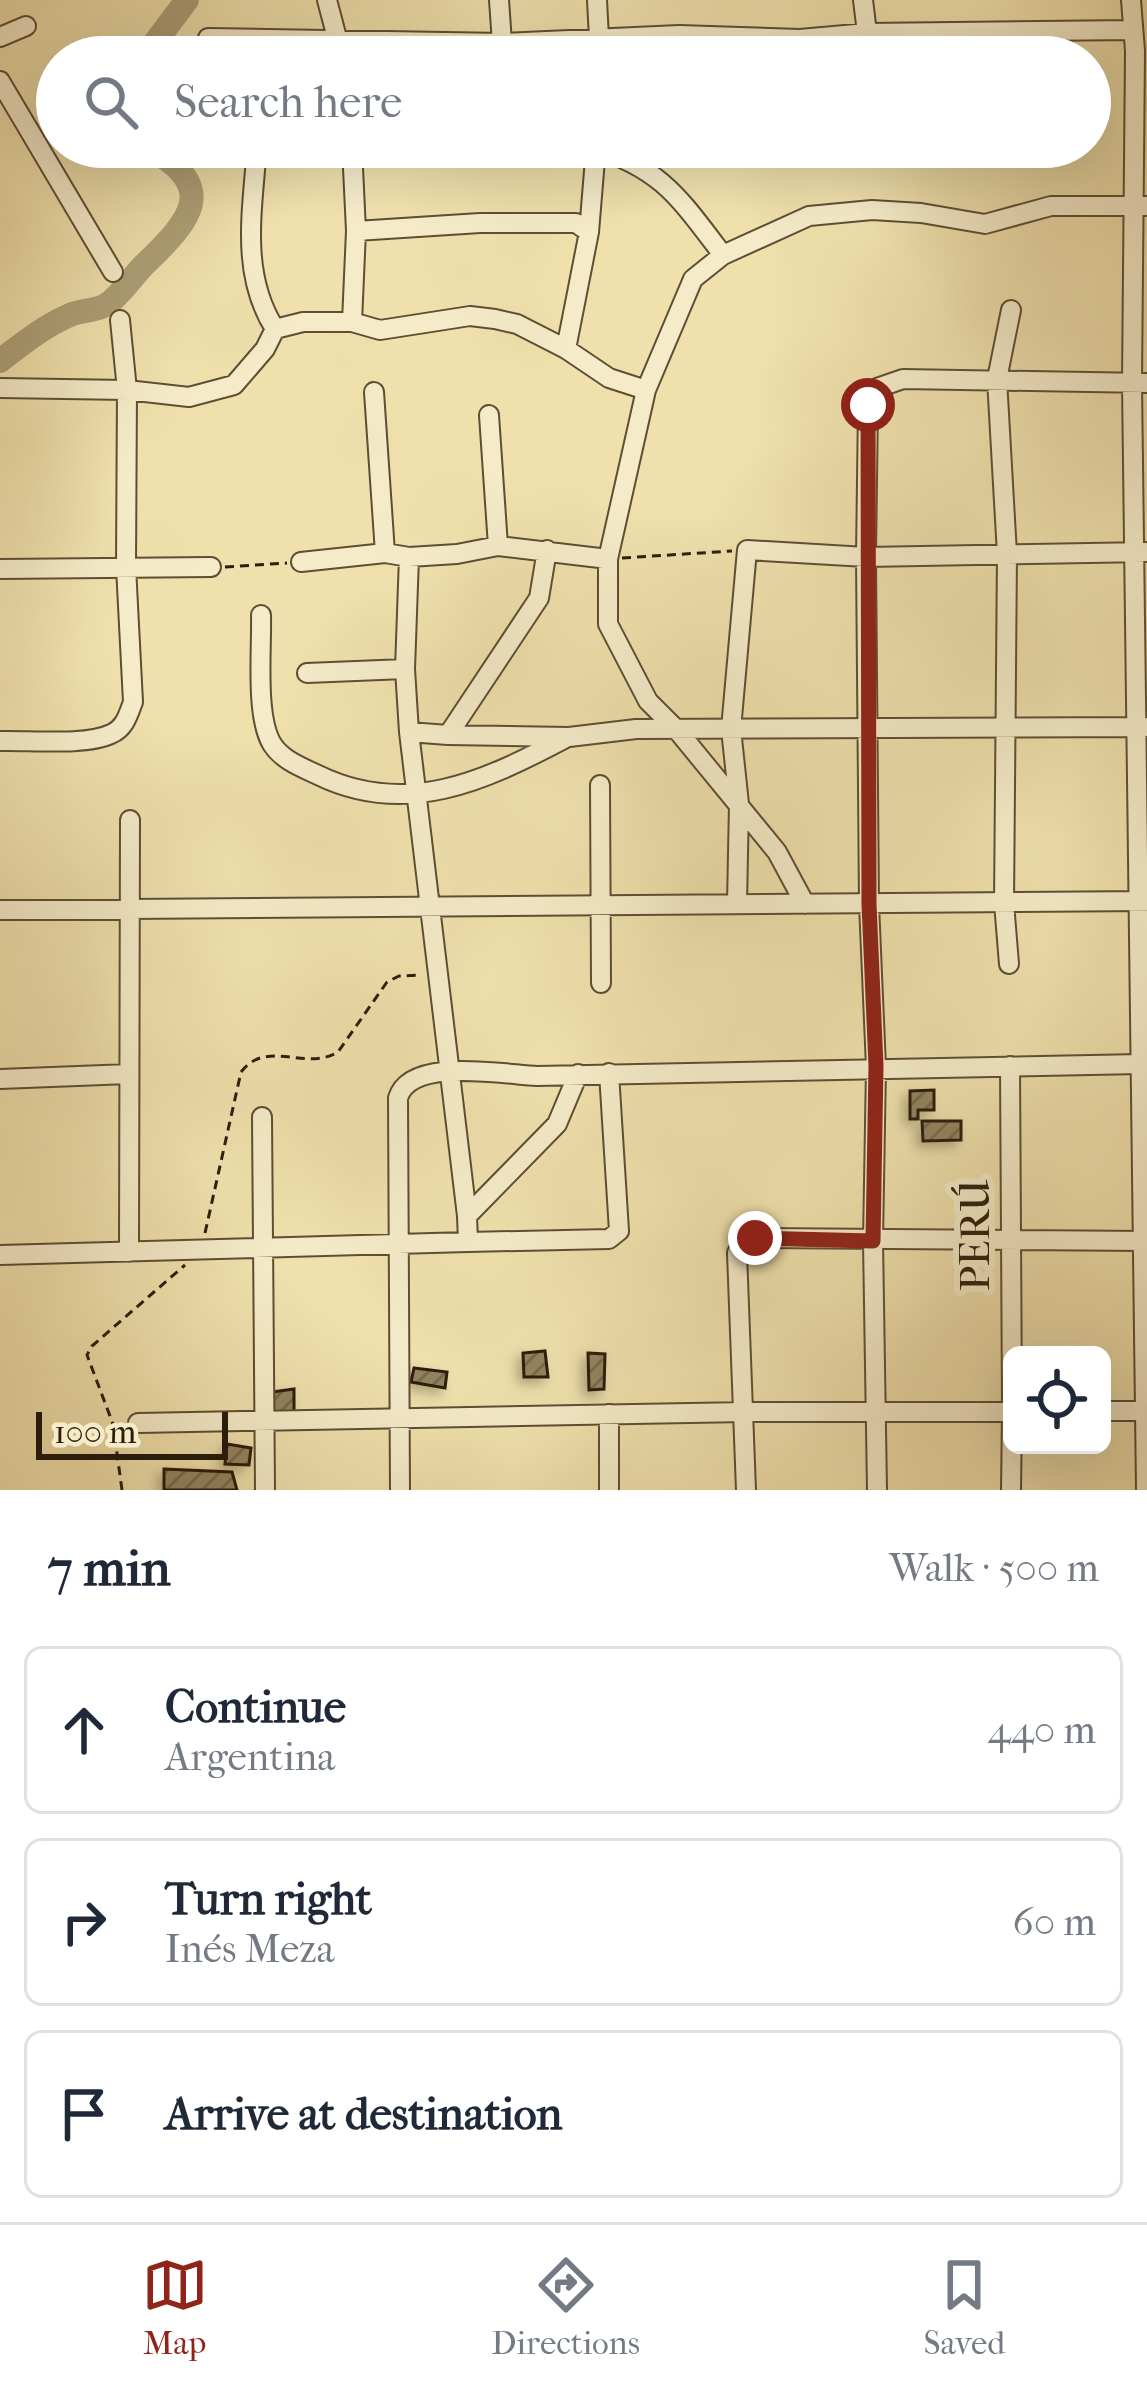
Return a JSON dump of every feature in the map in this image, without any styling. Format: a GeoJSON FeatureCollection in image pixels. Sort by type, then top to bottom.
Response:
{"type":"FeatureCollection","features":[{"type":"Feature","properties":{"kind":"street"},"geometry":{"type":"LineString","coordinates":[[328,0],[337,36]]}},
{"type":"Feature","properties":{"kind":"street"},"geometry":{"type":"LineString","coordinates":[[499,0],[502,36]]}},
{"type":"Feature","properties":{"kind":"street"},"geometry":{"type":"LineString","coordinates":[[597,0],[600,36]]}},
{"type":"Feature","properties":{"kind":"street"},"geometry":{"type":"LineString","coordinates":[[863,0],[867,34]]}},
{"type":"Feature","properties":{"kind":"street"},"geometry":{"type":"LineString","coordinates":[[1131,0],[1131,30],[1141,49],[1146,1490]]}},
{"type":"Feature","properties":{"kind":"street"},"geometry":{"type":"LineString","coordinates":[[0,37],[26,26]]}},
{"type":"Feature","properties":{"kind":"street"},"geometry":{"type":"LineString","coordinates":[[816,36],[1131,30]]}},
{"type":"Feature","properties":{"kind":"street"},"geometry":{"type":"LineString","coordinates":[[673,36],[708,36]]}},
{"type":"Feature","properties":{"kind":"street"},"geometry":{"type":"LineString","coordinates":[[0,81],[36,142]]}},
{"type":"Feature","properties":{"kind":"street"},"geometry":{"type":"LineString","coordinates":[[51,168],[113,272]]}},
{"type":"Feature","properties":{"kind":"street"},"geometry":{"type":"LineString","coordinates":[[256,168],[251,268],[258,302],[275,328]]}},
{"type":"Feature","properties":{"kind":"street"},"geometry":{"type":"LineString","coordinates":[[352,322],[353,168]]}},
{"type":"Feature","properties":{"kind":"street"},"geometry":{"type":"LineString","coordinates":[[566,349],[589,232],[593,168]]}},
{"type":"Feature","properties":{"kind":"street"},"geometry":{"type":"LineString","coordinates":[[647,168],[676,193],[723,255]]}},
{"type":"Feature","properties":{"kind":"street"},"geometry":{"type":"LineString","coordinates":[[805,904],[777,852],[648,701],[608,624],[608,559],[646,390],[693,279],[723,255],[809,216],[888,211],[985,224],[1051,206],[1140,206]]}},
{"type":"Feature","properties":{"kind":"street"},"geometry":{"type":"LineString","coordinates":[[356,231],[576,223],[589,232]]}},
{"type":"Feature","properties":{"kind":"street"},"geometry":{"type":"LineString","coordinates":[[1009,964],[1004,903],[1006,554],[998,379],[1010,310]]}},
{"type":"Feature","properties":{"kind":"street"},"geometry":{"type":"LineString","coordinates":[[275,328],[303,322],[352,322],[380,329],[470,316],[517,324],[609,378],[646,390]]}},
{"type":"Feature","properties":{"kind":"street"},"geometry":{"type":"LineString","coordinates":[[0,741],[113,734],[134,702],[126,567],[127,390],[120,320]]}},
{"type":"Feature","properties":{"kind":"street"},"geometry":{"type":"LineString","coordinates":[[0,388],[127,390],[189,397],[234,385],[265,350],[275,328]]}},
{"type":"Feature","properties":{"kind":"street"},"geometry":{"type":"LineString","coordinates":[[877,1490],[868,405],[877,388],[902,379],[1140,383]]}},
{"type":"Feature","properties":{"kind":"street"},"geometry":{"type":"LineString","coordinates":[[374,392],[385,553]]}},
{"type":"Feature","properties":{"kind":"street"},"geometry":{"type":"LineString","coordinates":[[489,415],[498,546]]}},
{"type":"Feature","properties":{"kind":"street"},"geometry":{"type":"LineString","coordinates":[[301,562],[385,553],[409,557],[498,546],[608,559]]}},
{"type":"Feature","properties":{"kind":"street"},"geometry":{"type":"LineString","coordinates":[[448,735],[539,598],[547,550]]}},
{"type":"Feature","properties":{"kind":"street"},"geometry":{"type":"LineString","coordinates":[[736,904],[739,804],[731,728],[747,550],[866,557],[1140,553]]}},
{"type":"Feature","properties":{"kind":"street"},"geometry":{"type":"LineString","coordinates":[[409,557],[405,669],[410,732],[468,1242]]}},
{"type":"Feature","properties":{"kind":"street"},"geometry":{"type":"LineString","coordinates":[[0,569],[212,567]]}},
{"type":"Feature","properties":{"kind":"street"},"geometry":{"type":"LineString","coordinates":[[261,615],[264,719],[272,744],[288,761],[332,782],[364,792],[418,796],[502,772],[569,737]]}},
{"type":"Feature","properties":{"kind":"street"},"geometry":{"type":"LineString","coordinates":[[307,673],[405,669]]}},
{"type":"Feature","properties":{"kind":"street"},"geometry":{"type":"LineString","coordinates":[[410,732],[569,737],[636,729],[1142,727]]}},
{"type":"Feature","properties":{"kind":"street"},"geometry":{"type":"LineString","coordinates":[[600,785],[601,982]]}},
{"type":"Feature","properties":{"kind":"street"},"geometry":{"type":"LineString","coordinates":[[129,1252],[130,820]]}},
{"type":"Feature","properties":{"kind":"street"},"geometry":{"type":"LineString","coordinates":[[0,910],[1142,902]]}},
{"type":"Feature","properties":{"kind":"street"},"geometry":{"type":"LineString","coordinates":[[400,1490],[398,1098],[402,1085],[412,1076],[450,1071],[578,1074],[1141,1064]]}},
{"type":"Feature","properties":{"kind":"street","name":"PERÚ"},"geometry":{"type":"LineString","coordinates":[[1010,1066],[1012,1346]]}},
{"type":"Feature","properties":{"kind":"street"},"geometry":{"type":"LineString","coordinates":[[0,1255],[609,1239],[619,1231],[609,1073]]}},
{"type":"Feature","properties":{"kind":"street"},"geometry":{"type":"LineString","coordinates":[[0,1079],[129,1074]]}},
{"type":"Feature","properties":{"kind":"street"},"geometry":{"type":"LineString","coordinates":[[467,1216],[557,1124],[578,1074]]}},
{"type":"Feature","properties":{"kind":"street"},"geometry":{"type":"LineString","coordinates":[[262,1117],[265,1490]]}},
{"type":"Feature","properties":{"kind":"street"},"geometry":{"type":"LineString","coordinates":[[746,1490],[737,1253],[743,1243],[755,1238],[1145,1241]]}},
{"type":"Feature","properties":{"kind":"street"},"geometry":{"type":"LineString","coordinates":[[138,1423],[1003,1410]]}},
{"type":"Feature","properties":{"kind":"street"},"geometry":{"type":"LineString","coordinates":[[1111,1411],[1146,1411]]}},
{"type":"Feature","properties":{"kind":"street"},"geometry":{"type":"LineString","coordinates":[[609,1414],[609,1490]]}},
{"type":"Feature","properties":{"kind":"street","name":"PERÚ"},"geometry":{"type":"LineString","coordinates":[[1011,1454],[1011,1490]]}},
{"type":"Feature","properties":{"kind":"path"},"geometry":{"type":"LineString","coordinates":[[608,559],[747,550]]}},
{"type":"Feature","properties":{"kind":"path"},"geometry":{"type":"LineString","coordinates":[[212,567],[301,562]]}},
{"type":"Feature","properties":{"kind":"path"},"geometry":{"type":"LineString","coordinates":[[122,1490],[113,1424],[87,1354],[202,1250],[241,1072],[262,1054],[328,1058],[338,1052],[387,982],[399,976],[437,977]]}},
{"type":"Feature","properties":{"kind":"building"},"geometry":{"type":"Polygon","coordinates":[[[934,1090],[934,1110],[918,1110],[918,1119],[910,1119],[910,1091],[934,1090]]]}},
{"type":"Feature","properties":{"kind":"building"},"geometry":{"type":"Polygon","coordinates":[[[922,1121],[961,1121],[961,1140],[923,1141],[922,1121]]]}},
{"type":"Feature","properties":{"kind":"building"},"geometry":{"type":"Polygon","coordinates":[[[545,1351],[548,1377],[524,1377],[523,1353],[545,1351]]]}},
{"type":"Feature","properties":{"kind":"building"},"geometry":{"type":"Polygon","coordinates":[[[588,1353],[605,1354],[604,1389],[589,1390],[588,1353]]]}},
{"type":"Feature","properties":{"kind":"building"},"geometry":{"type":"Polygon","coordinates":[[[414,1368],[447,1372],[445,1388],[411,1382],[414,1368]]]}},
{"type":"Feature","properties":{"kind":"building"},"geometry":{"type":"Polygon","coordinates":[[[294,1389],[294,1416],[273,1417],[272,1392],[294,1389]]]}},
{"type":"Feature","properties":{"kind":"building"},"geometry":{"type":"Polygon","coordinates":[[[227,1444],[251,1448],[249,1465],[225,1464],[227,1444]]]}},
{"type":"Feature","properties":{"kind":"building"},"geometry":{"type":"Polygon","coordinates":[[[164,1469],[232,1472],[237,1490],[164,1490],[164,1469]]]}},
{"type":"Feature","properties":{"kind":"waterway"},"geometry":{"type":"LineString","coordinates":[[160,36],[187,0]]}},
{"type":"Feature","properties":{"kind":"waterway"},"geometry":{"type":"LineString","coordinates":[[0,361],[60,319],[111,301],[175,233],[191,204],[191,190],[176,168]]}},
{"type":"Feature","properties":{"kind":"route"},"geometry":{"type":"LineString","coordinates":[[755,1238],[873,1241],[876,1066],[869,904],[868,405]]}}]}
